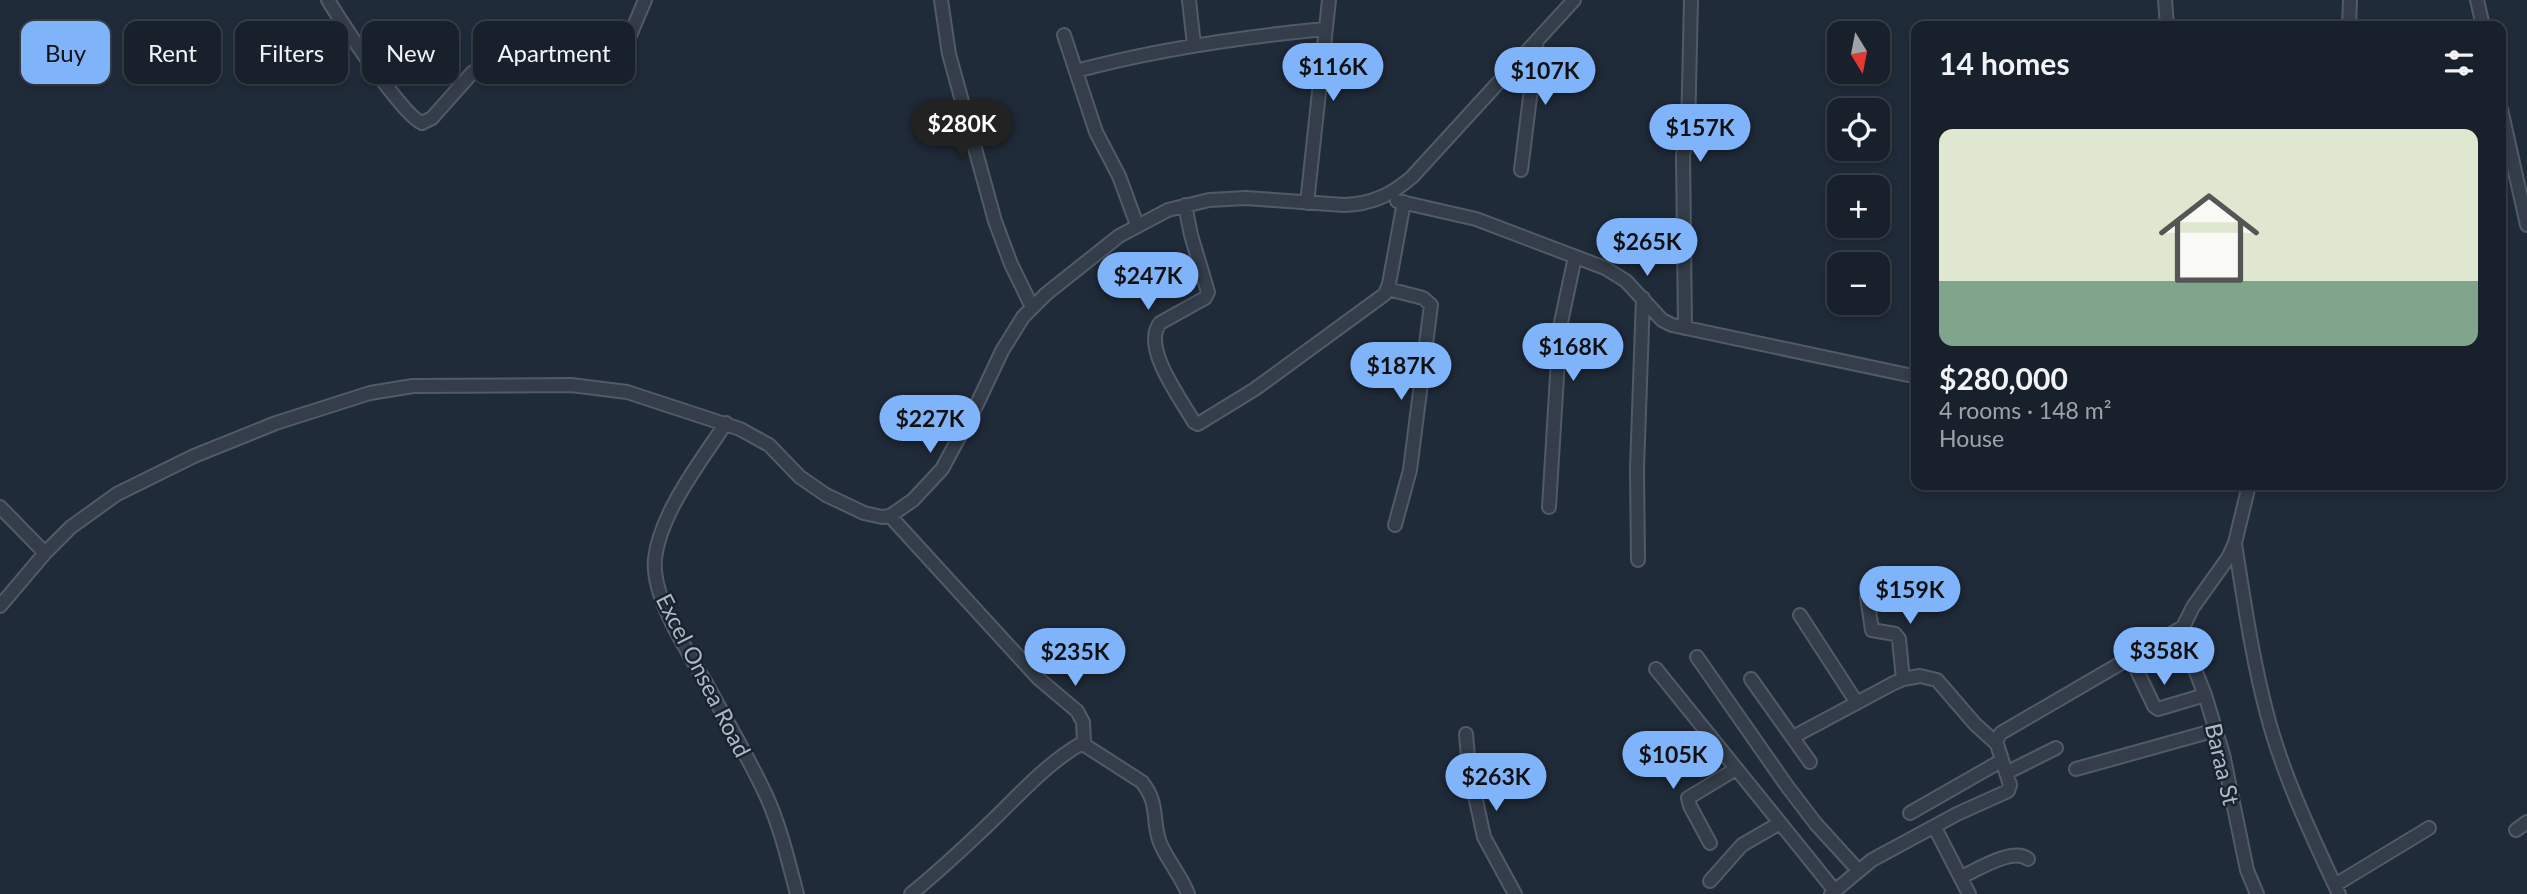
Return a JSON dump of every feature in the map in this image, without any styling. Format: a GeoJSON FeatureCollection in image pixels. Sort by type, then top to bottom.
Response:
{"type":"FeatureCollection","features":[{"type":"Feature","properties":{"kind":"street"},"geometry":{"type":"LineString","coordinates":[[328,0],[387,85],[411,115],[422,123],[432,118],[472,73],[489,63],[532,53],[569,64],[599,62],[617,56],[626,45],[645,0]]}},
{"type":"Feature","properties":{"kind":"street"},"geometry":{"type":"LineString","coordinates":[[942,0],[949,54],[995,221],[1011,264],[1032,307]]}},
{"type":"Feature","properties":{"kind":"street"},"geometry":{"type":"LineString","coordinates":[[1189,0],[1194,46]]}},
{"type":"Feature","properties":{"kind":"street"},"geometry":{"type":"LineString","coordinates":[[1307,203],[1329,0]]}},
{"type":"Feature","properties":{"kind":"street"},"geometry":{"type":"LineString","coordinates":[[0,606],[45,553],[91,511],[148,477],[275,423],[392,388],[460,384],[601,387],[636,395],[726,423],[769,445],[800,477],[826,495],[864,513],[890,516],[912,500],[942,469],[1012,332],[1032,307],[1081,266],[1137,225],[1153,216],[1185,205],[1224,198],[1359,204],[1381,198],[1412,177],[1574,0]]}},
{"type":"Feature","properties":{"kind":"street"},"geometry":{"type":"LineString","coordinates":[[1685,328],[1683,155],[1688,132],[1691,0]]}},
{"type":"Feature","properties":{"kind":"street"},"geometry":{"type":"LineString","coordinates":[[2165,0],[2167,21]]}},
{"type":"Feature","properties":{"kind":"street"},"geometry":{"type":"LineString","coordinates":[[2349,21],[2350,0]]}},
{"type":"Feature","properties":{"kind":"street"},"geometry":{"type":"LineString","coordinates":[[2477,0],[2482,21]]}},
{"type":"Feature","properties":{"kind":"street"},"geometry":{"type":"LineString","coordinates":[[1076,71],[1116,60],[1194,46],[1325,29]]}},
{"type":"Feature","properties":{"kind":"street"},"geometry":{"type":"LineString","coordinates":[[1064,35],[1096,132],[1119,176],[1137,225]]}},
{"type":"Feature","properties":{"kind":"street"},"geometry":{"type":"LineString","coordinates":[[1521,170],[1536,40]]}},
{"type":"Feature","properties":{"kind":"street"},"geometry":{"type":"LineString","coordinates":[[2506,127],[2522,185],[2527,225]]}},
{"type":"Feature","properties":{"kind":"street"},"geometry":{"type":"LineString","coordinates":[[1381,198],[1476,219],[1575,257],[1616,275],[1643,298],[1662,320],[1685,328],[1908,375]]}},
{"type":"Feature","properties":{"kind":"street"},"geometry":{"type":"LineString","coordinates":[[1185,205],[1208,296],[1160,323],[1155,329],[1153,341],[1164,369],[1194,422],[1198,424],[1255,389],[1380,299],[1388,289],[1404,202]]}},
{"type":"Feature","properties":{"kind":"street"},"geometry":{"type":"LineString","coordinates":[[1549,507],[1560,327],[1575,257]]}},
{"type":"Feature","properties":{"kind":"street"},"geometry":{"type":"LineString","coordinates":[[1388,289],[1423,298],[1431,306],[1410,470],[1395,526]]}},
{"type":"Feature","properties":{"kind":"street"},"geometry":{"type":"LineString","coordinates":[[1638,560],[1637,468],[1643,298]]}},
{"type":"Feature","properties":{"kind":"street","name":"Excel Onsea Road"},"geometry":{"type":"LineString","coordinates":[[726,423],[693,473],[668,518],[657,550],[656,578],[672,621],[766,795],[781,834],[797,894]]}},
{"type":"Feature","properties":{"kind":"street"},"geometry":{"type":"LineString","coordinates":[[1656,669],[1833,892],[1858,870],[1965,810],[2008,791],[2010,785],[1997,736],[2183,627],[2193,607],[2228,558],[2235,543],[2248,490]]}},
{"type":"Feature","properties":{"kind":"street"},"geometry":{"type":"LineString","coordinates":[[0,507],[45,553]]}},
{"type":"Feature","properties":{"kind":"street"},"geometry":{"type":"LineString","coordinates":[[890,516],[1030,670],[1076,711],[1083,722],[1084,742],[1090,750],[1135,775],[1149,790],[1157,818],[1159,839],[1188,894]]}},
{"type":"Feature","properties":{"kind":"street"},"geometry":{"type":"LineString","coordinates":[[2235,543],[2252,645],[2267,713],[2291,785],[2337,890],[2429,828]]}},
{"type":"Feature","properties":{"kind":"street"},"geometry":{"type":"LineString","coordinates":[[1867,597],[1872,630],[1895,634],[1899,639],[1903,679]]}},
{"type":"Feature","properties":{"kind":"street"},"geometry":{"type":"LineString","coordinates":[[1800,615],[1857,703]]}},
{"type":"Feature","properties":{"kind":"street","name":"Baraa St"},"geometry":{"type":"LineString","coordinates":[[2183,627],[2184,642],[2216,730],[2239,838],[2255,890]]}},
{"type":"Feature","properties":{"kind":"street"},"geometry":{"type":"LineString","coordinates":[[1697,657],[1787,786],[1816,824],[1858,870]]}},
{"type":"Feature","properties":{"kind":"street"},"geometry":{"type":"LineString","coordinates":[[2131,658],[2154,706],[2158,709],[2205,695]]}},
{"type":"Feature","properties":{"kind":"street"},"geometry":{"type":"LineString","coordinates":[[1793,737],[1903,679],[1920,676],[1937,680],[1975,724],[1997,744]]}},
{"type":"Feature","properties":{"kind":"street"},"geometry":{"type":"LineString","coordinates":[[1751,678],[1810,762]]}},
{"type":"Feature","properties":{"kind":"street"},"geometry":{"type":"LineString","coordinates":[[2076,769],[2216,730]]}},
{"type":"Feature","properties":{"kind":"street"},"geometry":{"type":"LineString","coordinates":[[1466,734],[1469,768],[1484,837],[1515,894]]}},
{"type":"Feature","properties":{"kind":"street"},"geometry":{"type":"LineString","coordinates":[[911,894],[1038,776],[1064,754],[1084,742]]}},
{"type":"Feature","properties":{"kind":"street"},"geometry":{"type":"LineString","coordinates":[[1910,813],[2004,767],[2056,748]]}},
{"type":"Feature","properties":{"kind":"street"},"geometry":{"type":"LineString","coordinates":[[1710,843],[1688,798],[1736,769]]}},
{"type":"Feature","properties":{"kind":"street"},"geometry":{"type":"LineString","coordinates":[[2516,830],[2527,822]]}},
{"type":"Feature","properties":{"kind":"street"},"geometry":{"type":"LineString","coordinates":[[1710,881],[1742,845],[1780,823]]}},
{"type":"Feature","properties":{"kind":"street"},"geometry":{"type":"LineString","coordinates":[[1935,828],[1969,894]]}},
{"type":"Feature","properties":{"kind":"street"},"geometry":{"type":"LineString","coordinates":[[1961,877],[2017,854],[2028,859]]}},
{"type":"Feature","properties":{"kind":"street"},"geometry":{"type":"LineString","coordinates":[[2240,894],[2255,890]]}}]}
